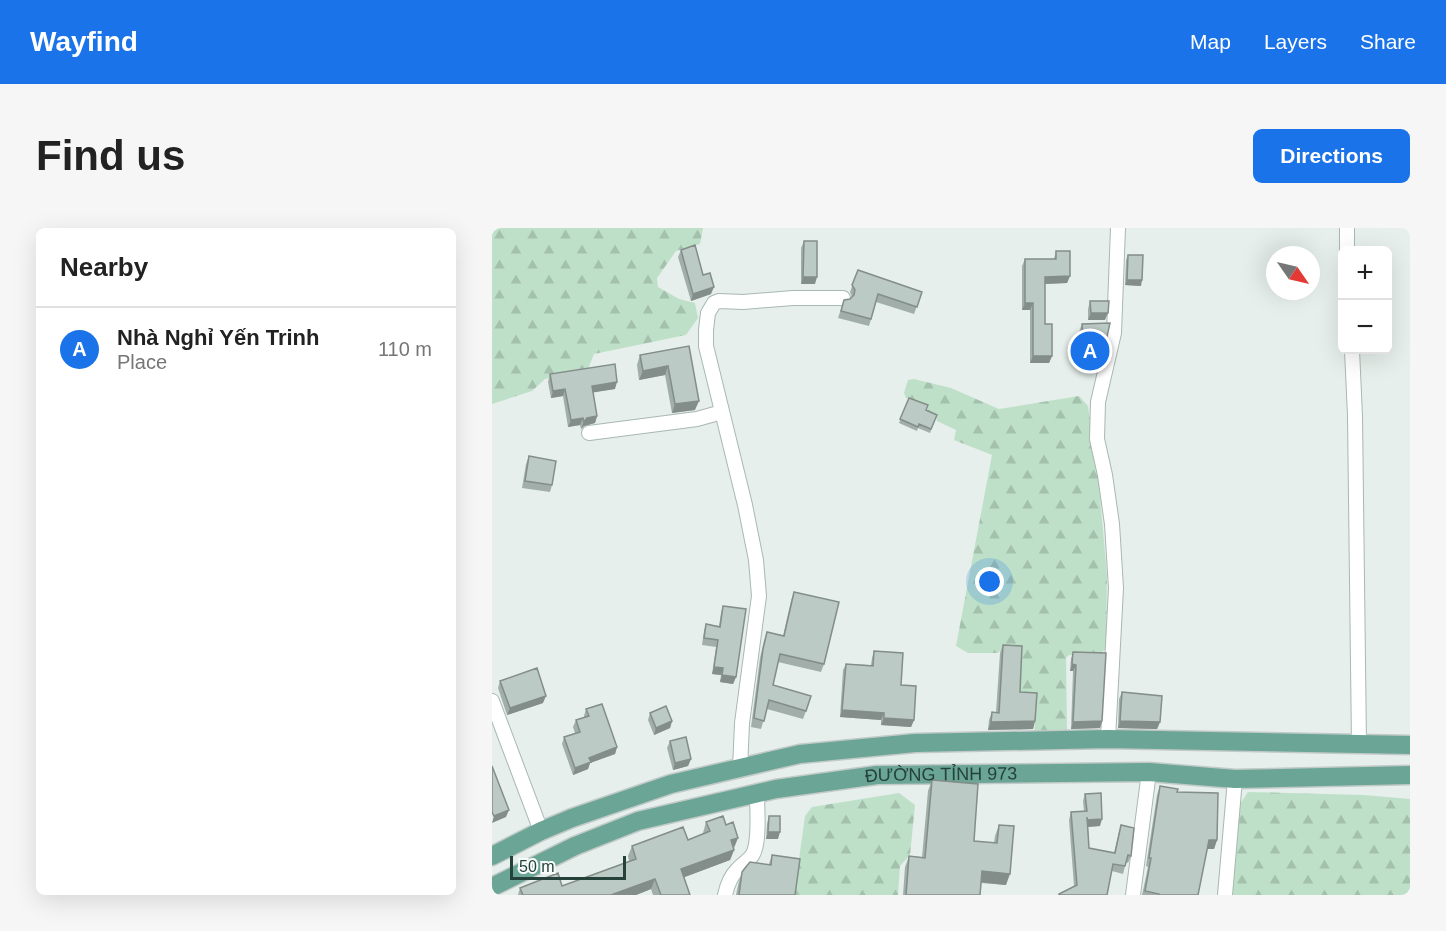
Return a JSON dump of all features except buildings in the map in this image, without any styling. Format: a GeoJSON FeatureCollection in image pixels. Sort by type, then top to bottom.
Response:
{"type":"FeatureCollection","features":[{"type":"Feature","properties":{"kind":"main road","name":"ĐƯỜNG TỈNH 973"},"geometry":{"type":"LineString","coordinates":[[492,856],[572,818],[671,784],[800,754],[915,743],[1108,739],[1410,745]]}},
{"type":"Feature","properties":{"kind":"main road","name":"ĐƯỜNG TỈNH 973"},"geometry":{"type":"LineString","coordinates":[[496,889],[575,846],[638,821],[776,789],[876,775],[1149,772],[1235,779],[1410,775]]}},
{"type":"Feature","properties":{"kind":"street"},"geometry":{"type":"LineString","coordinates":[[1108,739],[1116,588],[1112,524],[1097,439],[1098,402],[1114,333],[1118,228]]}},
{"type":"Feature","properties":{"kind":"street"},"geometry":{"type":"LineString","coordinates":[[1347,228],[1347,246]]}},
{"type":"Feature","properties":{"kind":"street"},"geometry":{"type":"LineString","coordinates":[[740,769],[742,723],[759,596],[756,560],[745,505],[706,346],[708,313],[714,303],[720,301],[843,298]]}},
{"type":"Feature","properties":{"kind":"street"},"geometry":{"type":"LineString","coordinates":[[1352,354],[1359,745]]}},
{"type":"Feature","properties":{"kind":"street"},"geometry":{"type":"LineString","coordinates":[[589,433],[697,419],[722,412]]}},
{"type":"Feature","properties":{"kind":"street"},"geometry":{"type":"LineString","coordinates":[[492,701],[541,831]]}},
{"type":"Feature","properties":{"kind":"street"},"geometry":{"type":"LineString","coordinates":[[1133,895],[1149,772]]}},
{"type":"Feature","properties":{"kind":"street"},"geometry":{"type":"LineString","coordinates":[[1225,895],[1235,779]]}},
{"type":"Feature","properties":{"kind":"street"},"geometry":{"type":"LineString","coordinates":[[724,895],[729,881],[752,856],[756,846],[757,793]]}},
{"type":"Feature","properties":{"kind":"green space"},"geometry":{"type":"Polygon","coordinates":[[[492,228],[703,228],[700,244],[676,251],[657,278],[658,287],[679,299],[695,303],[698,318],[686,335],[594,354],[588,369],[545,379],[532,391],[492,404],[492,228]]]}},
{"type":"Feature","properties":{"kind":"green space"},"geometry":{"type":"Polygon","coordinates":[[[914,379],[951,388],[999,409],[1079,396],[1088,406],[1099,484],[1107,576],[1106,649],[1097,656],[1069,655],[1066,658],[1067,730],[1061,735],[1034,733],[1037,699],[1018,696],[1022,653],[1000,651],[998,653],[968,653],[956,646],[992,455],[954,440],[956,430],[937,421],[936,417],[926,412],[928,407],[906,398],[904,393],[908,380],[914,379]]]}},
{"type":"Feature","properties":{"kind":"green space"},"geometry":{"type":"Polygon","coordinates":[[[1248,792],[1364,795],[1410,799],[1410,895],[1232,895],[1240,804],[1248,792]]]}},
{"type":"Feature","properties":{"kind":"green space"},"geometry":{"type":"Polygon","coordinates":[[[899,793],[915,805],[910,855],[900,866],[898,895],[794,895],[805,816],[812,807],[899,793]]]}},
{"type":"Feature","properties":{"kind":"place","name":"Nhà Nghỉ Yến Trinh"},"geometry":{"type":"Point","coordinates":[1090,351]}}]}
